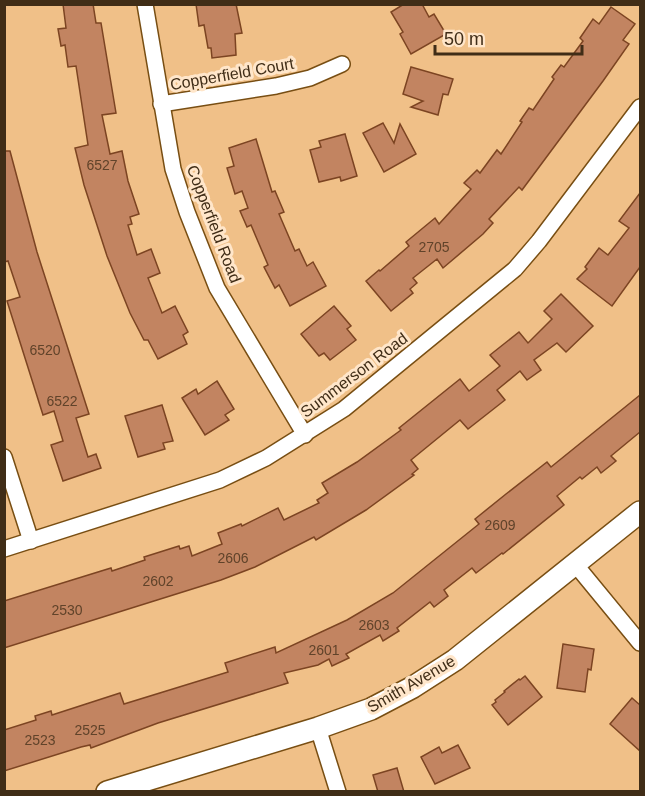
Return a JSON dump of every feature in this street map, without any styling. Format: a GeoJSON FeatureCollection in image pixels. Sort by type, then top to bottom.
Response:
{"type":"FeatureCollection","features":[{"type":"Feature","properties":{"kind":"main road","name":"Smith Avenue"},"geometry":{"type":"LineString","coordinates":[[107,792],[318,728],[371,709],[421,682],[455,660],[640,512]]}},
{"type":"Feature","properties":{"kind":"street","name":"Copperfield Road"},"geometry":{"type":"LineString","coordinates":[[145,4],[161,104],[177,180],[187,213],[218,288],[305,435]]}},
{"type":"Feature","properties":{"kind":"street","name":"Copperfield Court"},"geometry":{"type":"LineString","coordinates":[[161,104],[276,86],[310,78],[342,64]]}},
{"type":"Feature","properties":{"kind":"street","name":"Summerson Road"},"geometry":{"type":"LineString","coordinates":[[4,549],[220,480],[266,459],[344,409],[515,269],[539,241],[640,107]]}},
{"type":"Feature","properties":{"kind":"street"},"geometry":{"type":"LineString","coordinates":[[4,457],[31,541]]}},
{"type":"Feature","properties":{"kind":"street"},"geometry":{"type":"LineString","coordinates":[[575,564],[640,643]]}},
{"type":"Feature","properties":{"kind":"street"},"geometry":{"type":"LineString","coordinates":[[318,728],[338,792]]}},
{"type":"Feature","properties":{"kind":"building"},"geometry":{"type":"Polygon","coordinates":[[[63,4],[93,4],[96,23],[101,23],[116,113],[102,115],[110,154],[122,151],[128,181],[139,214],[130,217],[132,224],[128,225],[137,255],[151,249],[160,273],[148,278],[162,313],[175,306],[188,332],[183,335],[187,344],[158,359],[148,340],[144,340],[130,313],[107,256],[84,185],[75,148],[88,145],[76,66],[68,67],[65,45],[61,46],[58,29],[66,28],[63,4]]]}},
{"type":"Feature","properties":{"kind":"building"},"geometry":{"type":"Polygon","coordinates":[[[196,4],[236,4],[242,33],[235,34],[236,55],[212,58],[204,25],[199,26],[196,4]]]}},
{"type":"Feature","properties":{"kind":"building"},"geometry":{"type":"Polygon","coordinates":[[[404,4],[422,4],[429,17],[434,14],[446,34],[411,54],[400,34],[403,32],[391,12],[404,4]]]}},
{"type":"Feature","properties":{"kind":"building"},"geometry":{"type":"Polygon","coordinates":[[[611,7],[635,24],[623,40],[629,44],[603,81],[522,190],[519,187],[489,219],[493,223],[483,234],[443,268],[437,259],[413,278],[417,283],[410,289],[413,293],[391,311],[366,281],[409,246],[406,242],[435,218],[439,224],[471,189],[464,183],[477,170],[480,173],[497,150],[501,154],[529,108],[533,110],[554,79],[552,77],[561,65],[564,67],[583,41],[580,38],[593,19],[599,24],[611,7]]]}},
{"type":"Feature","properties":{"kind":"building"},"geometry":{"type":"Polygon","coordinates":[[[411,67],[453,79],[448,95],[443,94],[438,115],[411,107],[423,101],[403,94],[411,67]]]}},
{"type":"Feature","properties":{"kind":"building"},"geometry":{"type":"Polygon","coordinates":[[[383,123],[394,143],[400,124],[416,154],[384,172],[363,133],[383,123]]]}},
{"type":"Feature","properties":{"kind":"building"},"geometry":{"type":"Polygon","coordinates":[[[345,134],[357,176],[341,181],[340,177],[319,182],[310,150],[321,147],[319,141],[345,134]]]}},
{"type":"Feature","properties":{"kind":"building"},"geometry":{"type":"Polygon","coordinates":[[[256,139],[272,192],[275,191],[284,212],[279,214],[295,251],[299,249],[307,266],[313,262],[326,286],[290,306],[279,285],[275,288],[264,267],[268,265],[251,225],[247,227],[240,211],[248,208],[242,191],[235,194],[227,168],[234,166],[229,148],[256,139]]]}},
{"type":"Feature","properties":{"kind":"building"},"geometry":{"type":"Polygon","coordinates":[[[4,151],[10,151],[37,252],[89,414],[76,418],[88,457],[96,454],[101,468],[63,481],[51,445],[63,441],[54,411],[43,415],[7,301],[20,297],[8,261],[4,262],[4,151]]]}},
{"type":"Feature","properties":{"kind":"building"},"geometry":{"type":"Polygon","coordinates":[[[640,193],[640,267],[612,306],[577,279],[587,269],[585,267],[599,248],[608,255],[629,228],[619,221],[640,193]]]}},
{"type":"Feature","properties":{"kind":"building"},"geometry":{"type":"Polygon","coordinates":[[[561,294],[593,326],[566,352],[557,343],[534,360],[541,370],[527,380],[520,371],[497,390],[505,400],[468,429],[460,420],[411,460],[418,469],[412,474],[414,475],[366,510],[316,540],[314,537],[255,567],[221,580],[4,648],[4,601],[111,568],[112,571],[145,560],[144,557],[179,546],[180,549],[189,546],[192,556],[222,544],[218,533],[241,524],[242,526],[278,508],[284,520],[319,503],[317,500],[328,493],[322,483],[357,462],[401,430],[399,428],[460,379],[469,391],[500,366],[490,355],[519,332],[528,343],[552,319],[544,311],[561,294]]]}},
{"type":"Feature","properties":{"kind":"building"},"geometry":{"type":"Polygon","coordinates":[[[334,306],[351,326],[347,329],[356,340],[330,360],[324,353],[319,356],[301,334],[334,306]]]}},
{"type":"Feature","properties":{"kind":"building"},"geometry":{"type":"Polygon","coordinates":[[[217,381],[234,409],[225,415],[229,420],[205,435],[182,398],[196,389],[198,394],[217,381]]]}},
{"type":"Feature","properties":{"kind":"building"},"geometry":{"type":"Polygon","coordinates":[[[640,395],[640,432],[611,456],[616,461],[601,473],[597,467],[582,479],[580,477],[557,496],[564,505],[476,573],[472,568],[444,590],[448,596],[434,607],[430,602],[397,628],[399,631],[383,641],[380,635],[346,654],[349,658],[332,666],[329,659],[318,665],[284,673],[288,683],[158,723],[91,748],[90,745],[81,747],[4,771],[4,730],[36,720],[35,716],[51,711],[52,715],[120,693],[124,704],[228,672],[225,663],[275,647],[276,653],[347,620],[393,593],[479,524],[475,519],[506,494],[547,462],[551,467],[640,395]]]}},
{"type":"Feature","properties":{"kind":"building"},"geometry":{"type":"Polygon","coordinates":[[[162,405],[173,441],[163,443],[165,449],[138,457],[125,416],[162,405]]]}},
{"type":"Feature","properties":{"kind":"building"},"geometry":{"type":"Polygon","coordinates":[[[563,644],[594,649],[585,692],[557,688],[563,644]]]}},
{"type":"Feature","properties":{"kind":"building"},"geometry":{"type":"Polygon","coordinates":[[[525,676],[542,697],[508,725],[492,705],[504,691],[525,676]]]}},
{"type":"Feature","properties":{"kind":"building"},"geometry":{"type":"Polygon","coordinates":[[[632,698],[640,705],[640,751],[610,724],[632,698]]]}},
{"type":"Feature","properties":{"kind":"building"},"geometry":{"type":"Polygon","coordinates":[[[458,745],[470,768],[435,784],[421,757],[439,747],[442,753],[458,745]]]}},
{"type":"Feature","properties":{"kind":"building"},"geometry":{"type":"Polygon","coordinates":[[[397,768],[404,792],[378,792],[373,775],[397,768]]]}}]}
